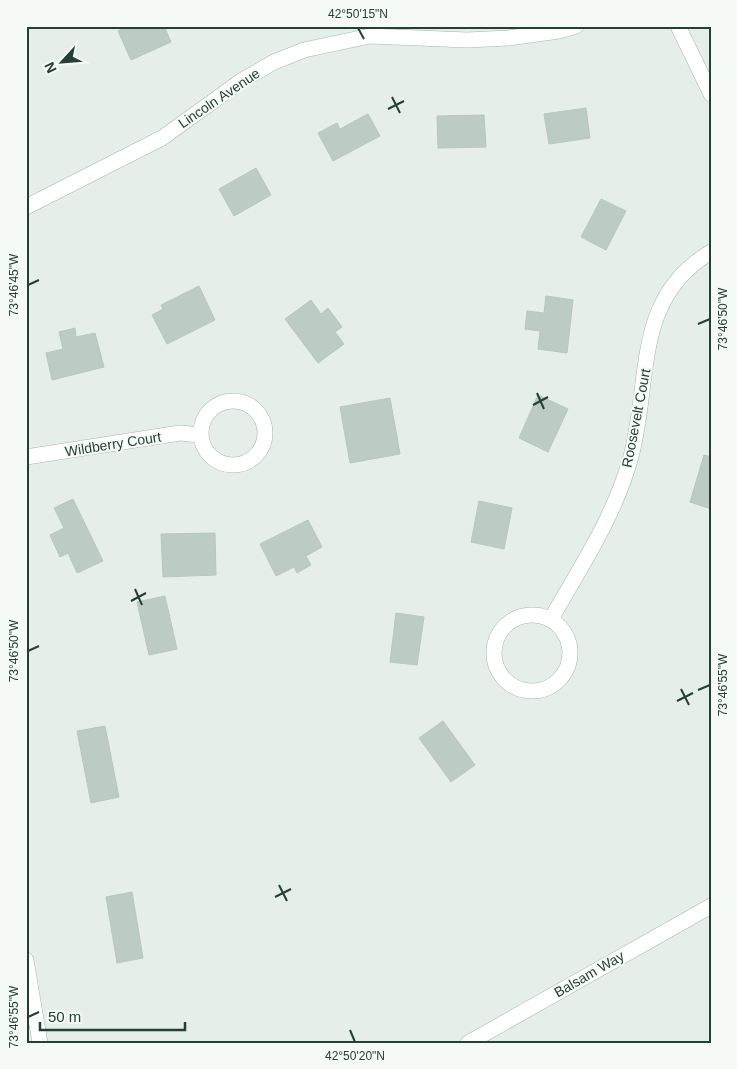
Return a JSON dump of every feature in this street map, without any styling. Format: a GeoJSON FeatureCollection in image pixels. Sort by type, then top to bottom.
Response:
{"type":"FeatureCollection","features":[{"type":"Feature","properties":{"kind":"street","name":"Lincoln Avenue"},"geometry":{"type":"LineString","coordinates":[[26,207],[162,138],[241,81],[274,62],[304,50],[370,36],[467,40],[516,37],[576,26]]}},
{"type":"Feature","properties":{"kind":"street"},"geometry":{"type":"LineString","coordinates":[[678,26],[711,94]]}},
{"type":"Feature","properties":{"kind":"street","name":"Roosevelt Court"},"geometry":{"type":"LineString","coordinates":[[551,619],[610,513],[630,459],[653,324],[662,301],[676,280],[700,258],[711,252]]}},
{"type":"Feature","properties":{"kind":"street"},"geometry":{"type":"LineString","coordinates":[[235,400],[244,402],[259,414],[265,431],[264,440],[255,456],[239,464],[230,465],[213,458],[202,444],[200,435],[204,417],[210,409],[226,401],[235,400]]}},
{"type":"Feature","properties":{"kind":"street","name":"Wildberry Court"},"geometry":{"type":"LineString","coordinates":[[26,457],[180,433],[200,435]]}},
{"type":"Feature","properties":{"kind":"street"},"geometry":{"type":"LineString","coordinates":[[535,615],[551,619],[563,630],[569,644],[570,660],[563,675],[552,686],[536,691],[521,689],[507,682],[497,668],[494,653],[497,638],[506,625],[520,616],[535,615]]}},
{"type":"Feature","properties":{"kind":"street","name":"Balsam Way"},"geometry":{"type":"LineString","coordinates":[[468,1043],[711,906]]}},
{"type":"Feature","properties":{"kind":"street"},"geometry":{"type":"LineString","coordinates":[[26,960],[40,1043]]}},
{"type":"Feature","properties":{"kind":"building"},"geometry":{"type":"Polygon","coordinates":[[[128,26],[164,26],[171,42],[131,60],[118,31],[128,26]]]}},
{"type":"Feature","properties":{"kind":"building"},"geometry":{"type":"Polygon","coordinates":[[[586,108],[590,138],[549,144],[544,114],[586,108]]]}},
{"type":"Feature","properties":{"kind":"building"},"geometry":{"type":"Polygon","coordinates":[[[368,114],[380,136],[333,161],[318,133],[337,123],[340,129],[368,114]]]}},
{"type":"Feature","properties":{"kind":"building"},"geometry":{"type":"Polygon","coordinates":[[[484,115],[486,147],[438,148],[437,116],[484,115]]]}},
{"type":"Feature","properties":{"kind":"building"},"geometry":{"type":"Polygon","coordinates":[[[256,168],[271,195],[234,216],[219,189],[256,168]]]}},
{"type":"Feature","properties":{"kind":"building"},"geometry":{"type":"Polygon","coordinates":[[[601,199],[626,211],[606,250],[581,237],[601,199]]]}},
{"type":"Feature","properties":{"kind":"building"},"geometry":{"type":"Polygon","coordinates":[[[199,286],[215,320],[167,344],[152,315],[163,309],[161,305],[199,286]]]}},
{"type":"Feature","properties":{"kind":"building"},"geometry":{"type":"Polygon","coordinates":[[[546,296],[573,300],[567,353],[538,349],[540,331],[525,329],[527,311],[544,313],[546,296]]]}},
{"type":"Feature","properties":{"kind":"building"},"geometry":{"type":"Polygon","coordinates":[[[311,300],[321,314],[328,308],[342,327],[335,332],[344,344],[318,363],[285,319],[311,300]]]}},
{"type":"Feature","properties":{"kind":"building"},"geometry":{"type":"Polygon","coordinates":[[[75,328],[76,337],[95,333],[104,367],[52,380],[46,353],[63,349],[59,332],[75,328]]]}},
{"type":"Feature","properties":{"kind":"building"},"geometry":{"type":"Polygon","coordinates":[[[538,395],[568,409],[548,452],[519,438],[538,395]]]}},
{"type":"Feature","properties":{"kind":"building"},"geometry":{"type":"Polygon","coordinates":[[[390,398],[400,454],[350,463],[340,407],[390,398]]]}},
{"type":"Feature","properties":{"kind":"building"},"geometry":{"type":"Polygon","coordinates":[[[704,455],[711,457],[711,509],[690,502],[704,455]]]}},
{"type":"Feature","properties":{"kind":"building"},"geometry":{"type":"Polygon","coordinates":[[[73,499],[103,561],[77,573],[68,553],[60,557],[50,535],[64,528],[54,508],[73,499]]]}},
{"type":"Feature","properties":{"kind":"building"},"geometry":{"type":"Polygon","coordinates":[[[479,501],[512,508],[504,549],[471,542],[479,501]]]}},
{"type":"Feature","properties":{"kind":"building"},"geometry":{"type":"Polygon","coordinates":[[[308,520],[322,547],[306,556],[311,565],[297,573],[294,567],[276,576],[260,544],[308,520]]]}},
{"type":"Feature","properties":{"kind":"building"},"geometry":{"type":"Polygon","coordinates":[[[215,533],[216,575],[163,577],[161,534],[215,533]]]}},
{"type":"Feature","properties":{"kind":"building"},"geometry":{"type":"Polygon","coordinates":[[[165,596],[177,649],[149,655],[137,602],[165,596]]]}},
{"type":"Feature","properties":{"kind":"building"},"geometry":{"type":"Polygon","coordinates":[[[396,613],[424,617],[417,665],[390,662],[396,613]]]}},
{"type":"Feature","properties":{"kind":"building"},"geometry":{"type":"Polygon","coordinates":[[[443,721],[475,765],[451,782],[419,738],[443,721]]]}},
{"type":"Feature","properties":{"kind":"building"},"geometry":{"type":"Polygon","coordinates":[[[105,726],[119,797],[91,803],[77,731],[105,726]]]}},
{"type":"Feature","properties":{"kind":"building"},"geometry":{"type":"Polygon","coordinates":[[[132,892],[143,958],[117,963],[106,897],[132,892]]]}}]}
